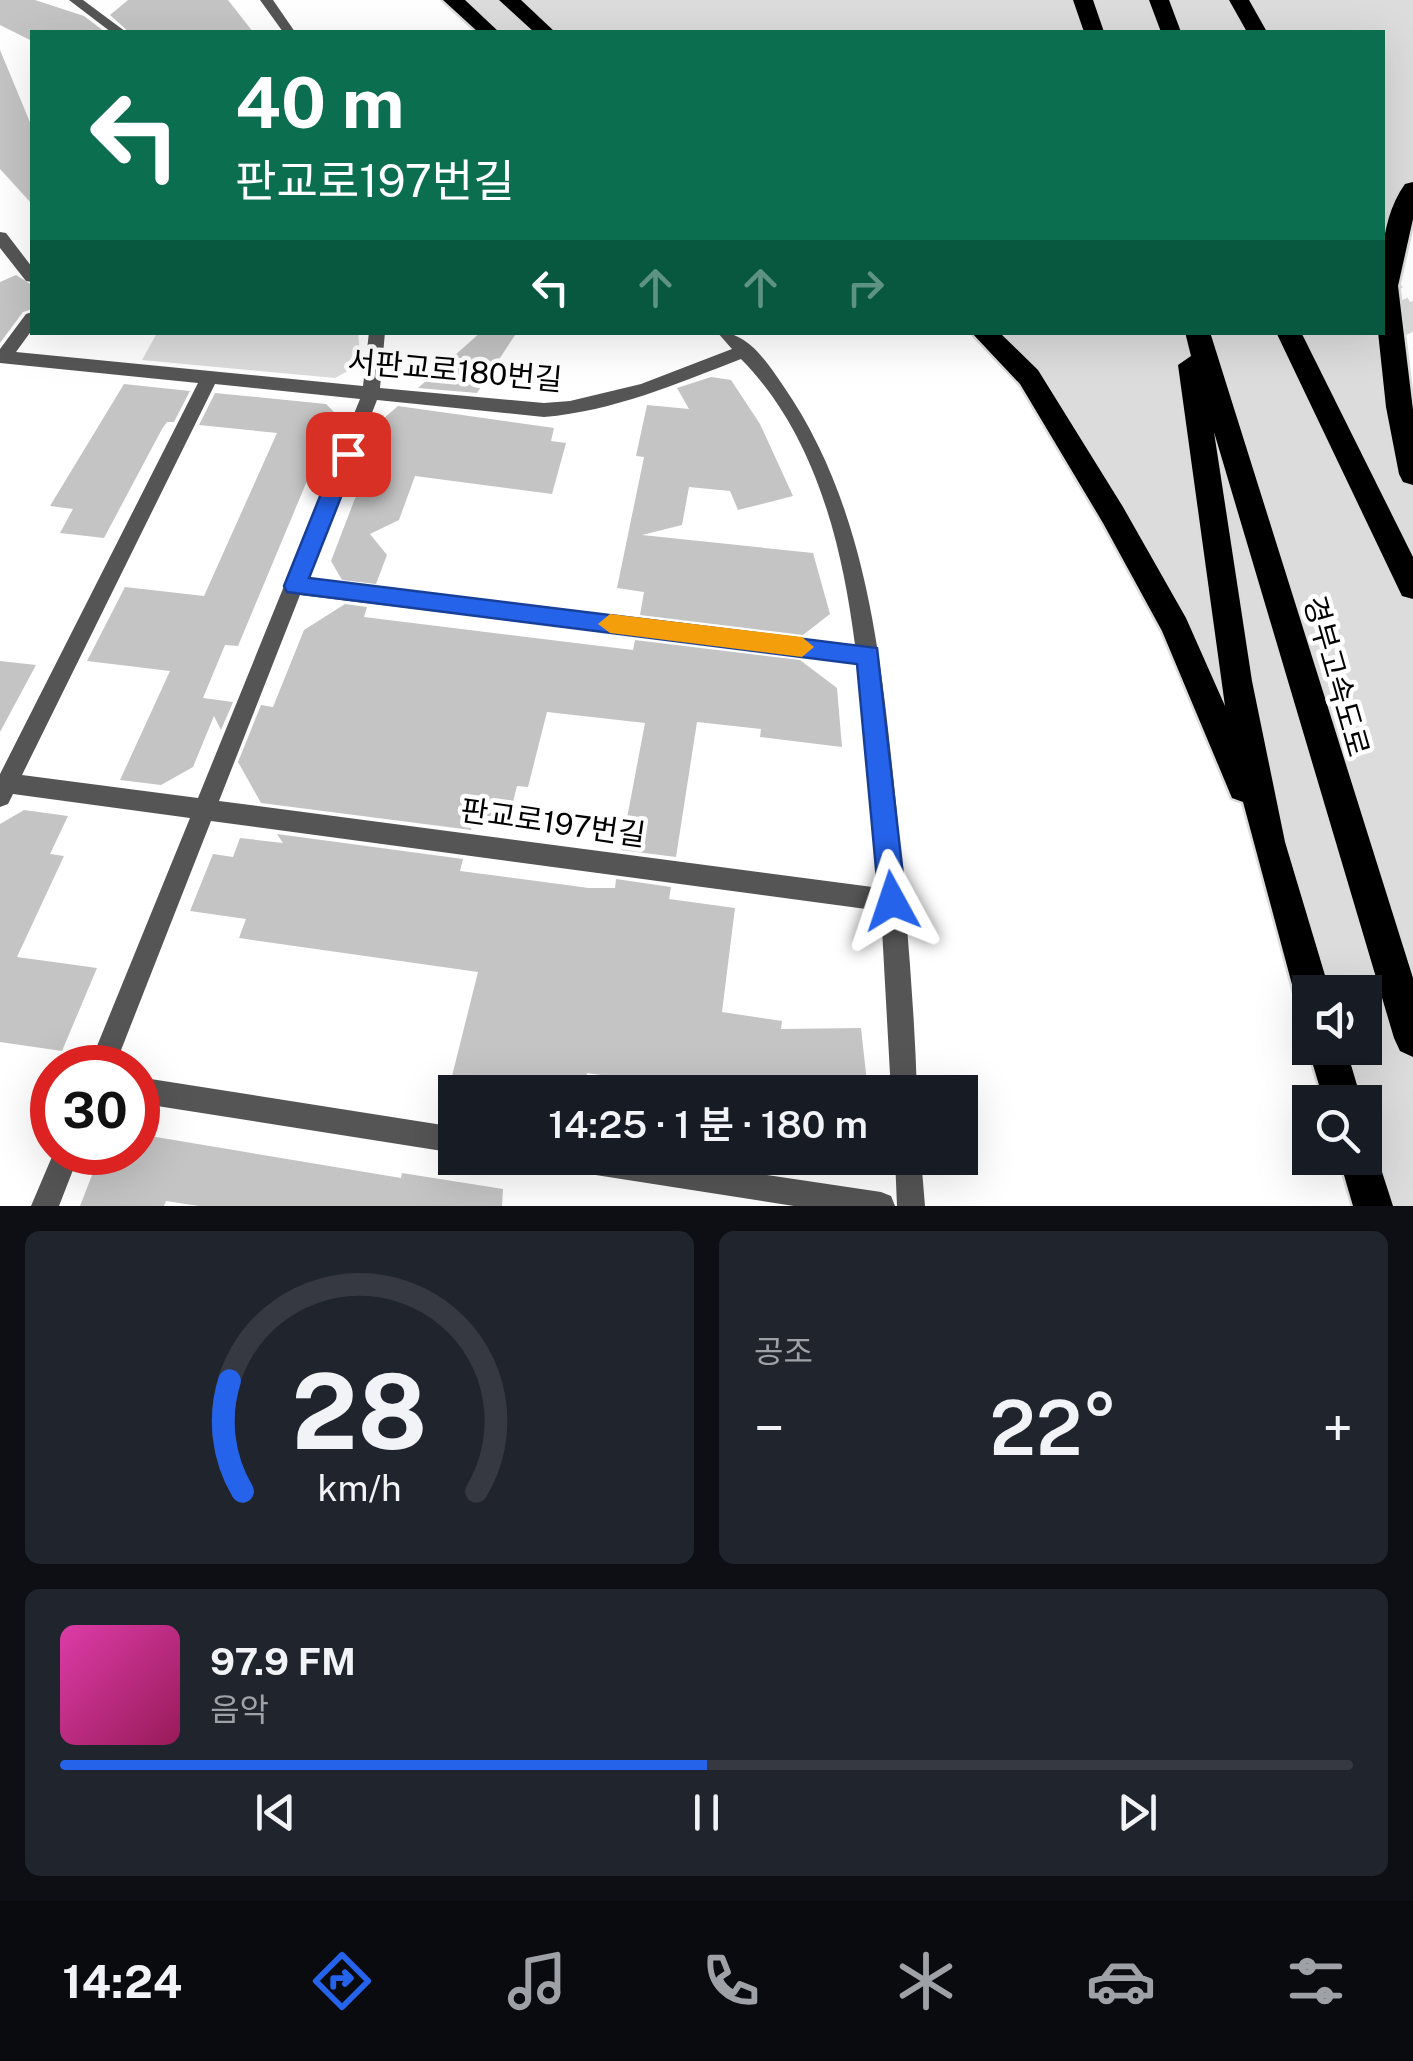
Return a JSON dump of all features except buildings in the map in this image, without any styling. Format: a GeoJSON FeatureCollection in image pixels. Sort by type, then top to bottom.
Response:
{"type":"FeatureCollection","features":[{"type":"Feature","properties":{"kind":"highway"},"geometry":{"type":"LineString","coordinates":[[452,0],[487,30]]}},
{"type":"Feature","properties":{"kind":"highway"},"geometry":{"type":"LineString","coordinates":[[508,0],[543,30]]}},
{"type":"Feature","properties":{"kind":"highway"},"geometry":{"type":"LineString","coordinates":[[1083,0],[1093,30]]}},
{"type":"Feature","properties":{"kind":"highway"},"geometry":{"type":"LineString","coordinates":[[1159,0],[1170,30]]}},
{"type":"Feature","properties":{"kind":"highway"},"geometry":{"type":"LineString","coordinates":[[1239,0],[1256,30]]}},
{"type":"Feature","properties":{"kind":"highway"},"geometry":{"type":"LineString","coordinates":[[1413,189],[1406,200],[1386,286],[1399,407],[1413,474]]}},
{"type":"Feature","properties":{"kind":"highway"},"geometry":{"type":"LineString","coordinates":[[987,335],[1029,378],[1122,531],[1175,628],[1268,842]]}},
{"type":"Feature","properties":{"kind":"highway"},"geometry":{"type":"LineString","coordinates":[[1187,335],[1236,680],[1268,842],[1307,975]]}},
{"type":"Feature","properties":{"kind":"highway","name":"경부고속도로"},"geometry":{"type":"LineString","coordinates":[[1197,335],[1413,1038]]}},
{"type":"Feature","properties":{"kind":"highway"},"geometry":{"type":"LineString","coordinates":[[1289,335],[1413,587]]}},
{"type":"Feature","properties":{"kind":"highway"},"geometry":{"type":"LineString","coordinates":[[1364,1175],[1373,1206]]}},
{"type":"Feature","properties":{"kind":"street"},"geometry":{"type":"LineString","coordinates":[[75,0],[95,5],[117,30]]}},
{"type":"Feature","properties":{"kind":"street"},"geometry":{"type":"LineString","coordinates":[[266,0],[288,30]]}},
{"type":"Feature","properties":{"kind":"street"},"geometry":{"type":"LineString","coordinates":[[0,238],[30,275]]}},
{"type":"Feature","properties":{"kind":"street"},"geometry":{"type":"LineString","coordinates":[[2,358],[30,321]]}},
{"type":"Feature","properties":{"kind":"street"},"geometry":{"type":"LineString","coordinates":[[110,1045],[371,394],[377,335]]}},
{"type":"Feature","properties":{"kind":"street"},"geometry":{"type":"LineString","coordinates":[[729,335],[747,350],[790,408],[824,477],[861,599],[892,901],[903,1075]]}},
{"type":"Feature","properties":{"kind":"street","name":"서판교로180번길"},"geometry":{"type":"LineString","coordinates":[[2,358],[515,408],[576,409],[615,400],[747,350]]}},
{"type":"Feature","properties":{"kind":"street"},"geometry":{"type":"LineString","coordinates":[[4,790],[210,378]]}},
{"type":"Feature","properties":{"kind":"street"},"geometry":{"type":"LineString","coordinates":[[295,586],[868,655]]}},
{"type":"Feature","properties":{"kind":"street","name":"판교로197번길"},"geometry":{"type":"LineString","coordinates":[[4,790],[205,807],[892,901]]}},
{"type":"Feature","properties":{"kind":"street"},"geometry":{"type":"LineString","coordinates":[[160,1093],[438,1137]]}},
{"type":"Feature","properties":{"kind":"street"},"geometry":{"type":"LineString","coordinates":[[46,1206],[58,1175]]}},
{"type":"Feature","properties":{"kind":"street"},"geometry":{"type":"LineString","coordinates":[[680,1175],[880,1206]]}},
{"type":"Feature","properties":{"kind":"street"},"geometry":{"type":"LineString","coordinates":[[909,1175],[911,1206]]}},
{"type":"Feature","properties":{"kind":"shaded area"},"geometry":{"type":"Polygon","coordinates":[[[453,0],[1413,0],[1413,189],[1386,286],[1413,442],[1413,1206],[1373,1206],[1364,1175],[1382,1175],[1382,1085],[1338,1085],[1332,1065],[1382,1065],[1382,975],[1307,975],[1268,842],[1175,627],[1029,377],[986,335],[1385,335],[1385,30],[487,30],[453,0]]]}},
{"type":"Feature","properties":{"kind":"shaded area"},"geometry":{"type":"Polygon","coordinates":[[[156,335],[358,335],[361,364],[335,378],[142,360],[156,335]]]}},
{"type":"Feature","properties":{"kind":"tunnel"},"geometry":{"type":"LineString","coordinates":[[1385,277],[1413,333]]}},
{"type":"Feature","properties":{"kind":"slow traffic"},"geometry":{"type":"LineString","coordinates":[[610,624],[802,647]]}},
{"type":"Feature","properties":{"kind":"route"},"geometry":{"type":"LineString","coordinates":[[348,454],[295,586],[868,655],[884,788],[892,901]]}}]}
